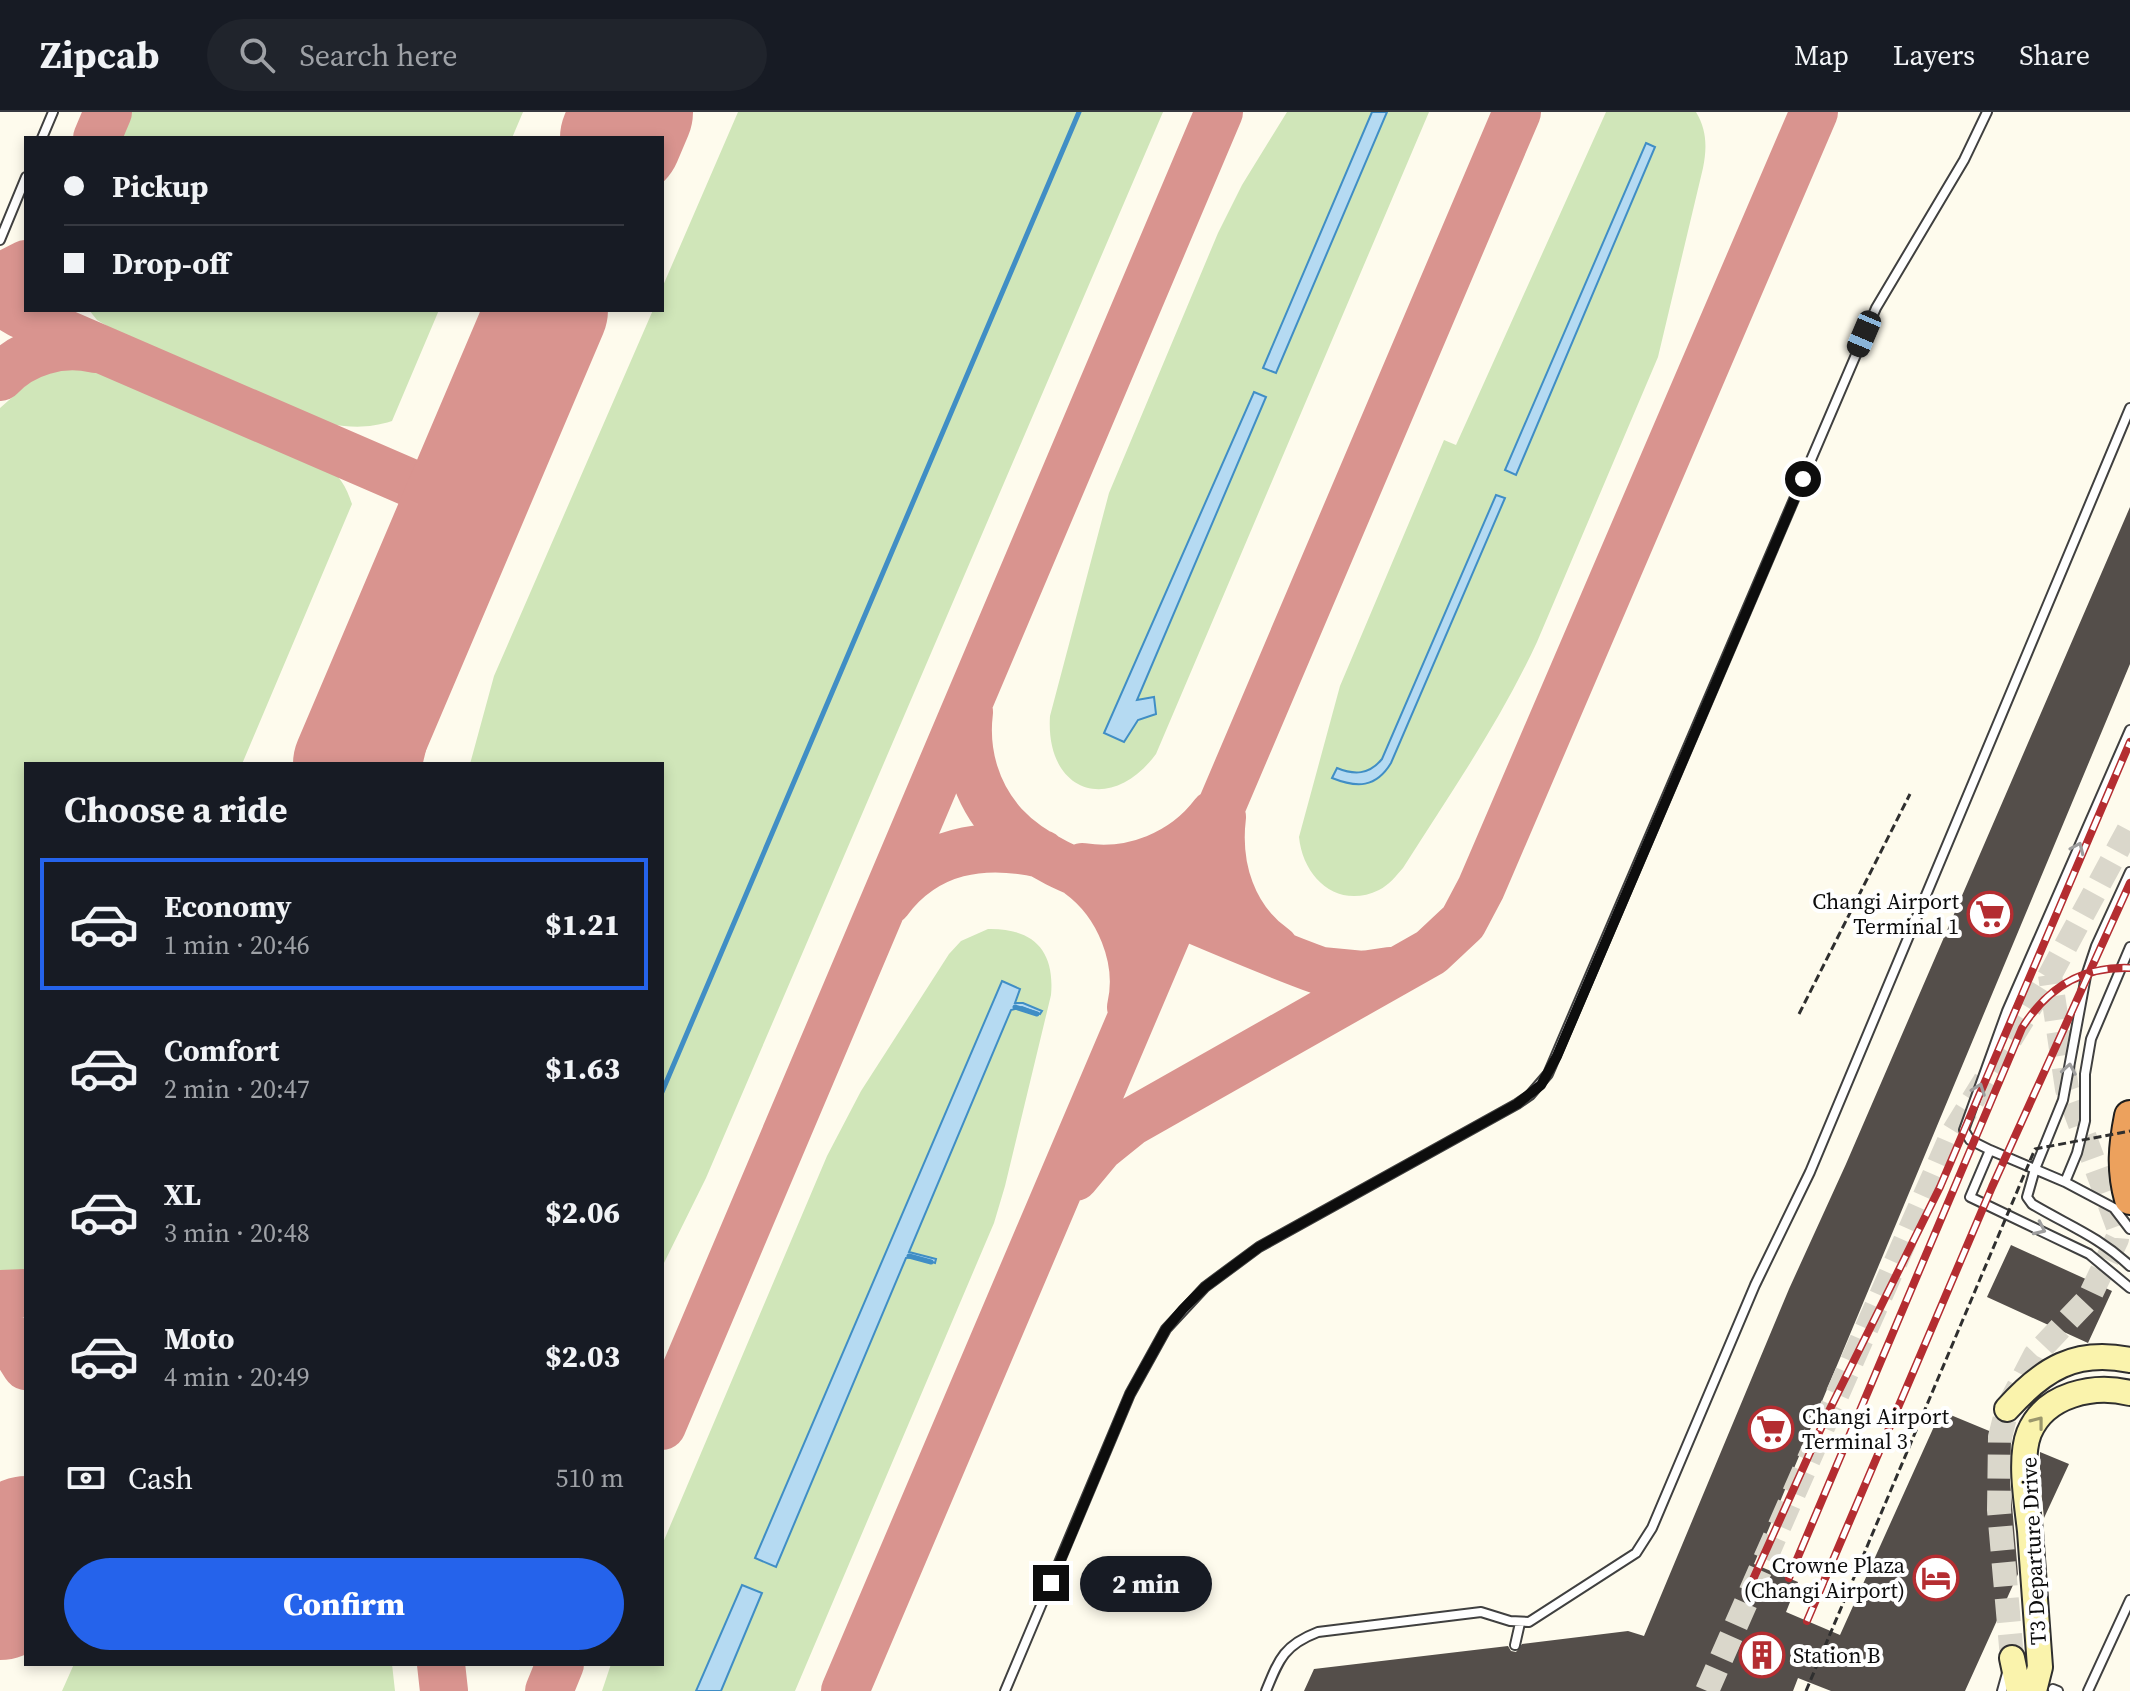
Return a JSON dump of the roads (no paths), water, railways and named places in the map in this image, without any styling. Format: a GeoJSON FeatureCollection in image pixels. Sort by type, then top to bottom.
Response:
{"type":"FeatureCollection","features":[{"type":"Feature","properties":{"kind":"highway"},"geometry":{"type":"LineString","coordinates":[[2130,1116],[2124,1146],[2124,1177],[2130,1199]]}},
{"type":"Feature","properties":{"kind":"main road"},"geometry":{"type":"LineString","coordinates":[[2007,1409],[2028,1386],[2058,1365],[2096,1357],[2130,1360]]}},
{"type":"Feature","properties":{"kind":"main road","name":"T3 Departure Drive"},"geometry":{"type":"LineString","coordinates":[[2048,1690],[2040,1667],[2024,1470],[2029,1434],[2039,1418],[2070,1396],[2088,1389],[2107,1388],[2130,1393]]}},
{"type":"Feature","properties":{"kind":"main road"},"geometry":{"type":"LineString","coordinates":[[2012,1658],[2019,1691]]}},
{"type":"Feature","properties":{"kind":"lane"},"geometry":{"type":"LineString","coordinates":[[43,136],[53,112]]}},
{"type":"Feature","properties":{"kind":"lane"},"geometry":{"type":"LineString","coordinates":[[1005,1691],[1130,1394],[1166,1329],[1205,1287],[1259,1247],[1517,1104],[1530,1095],[1548,1074],[1876,308],[1964,160],[1987,112]]}},
{"type":"Feature","properties":{"kind":"lane"},"geometry":{"type":"LineString","coordinates":[[0,240],[24,182]]}},
{"type":"Feature","properties":{"kind":"lane"},"geometry":{"type":"LineString","coordinates":[[1266,1691],[1282,1655],[1297,1640],[1318,1632],[1481,1612],[1520,1623],[1537,1619],[1636,1553],[1652,1528],[1755,1285],[1810,1172],[2130,408]]}},
{"type":"Feature","properties":{"kind":"lane"},"geometry":{"type":"LineString","coordinates":[[2130,730],[2007,1011],[1964,1130],[1970,1140],[2065,1182],[2114,1208],[2130,1229]]}},
{"type":"Feature","properties":{"kind":"lane"},"geometry":{"type":"LineString","coordinates":[[2130,872],[2096,946],[2086,976],[2063,1100],[2027,1197],[2032,1204],[2110,1247],[2130,1266]]}},
{"type":"Feature","properties":{"kind":"lane"},"geometry":{"type":"LineString","coordinates":[[2065,1182],[2085,1121],[2085,1074],[2091,1039],[2130,947]]}},
{"type":"Feature","properties":{"kind":"lane"},"geometry":{"type":"LineString","coordinates":[[1990,1150],[1970,1197],[2089,1254],[2130,1288]]}},
{"type":"Feature","properties":{"kind":"lane"},"geometry":{"type":"LineString","coordinates":[[2088,1691],[2130,1600]]}},
{"type":"Feature","properties":{"kind":"lane"},"geometry":{"type":"LineString","coordinates":[[1515,1645],[1520,1623]]}},
{"type":"Feature","properties":{"kind":"lane"},"geometry":{"type":"LineString","coordinates":[[2002,1691],[2012,1658]]}},
{"type":"Feature","properties":{"kind":"water"},"geometry":{"type":"Polygon","coordinates":[[[1372,112],[1387,112],[1276,373],[1263,368],[1372,112]]]}},
{"type":"Feature","properties":{"kind":"water"},"geometry":{"type":"Polygon","coordinates":[[[1646,143],[1655,147],[1516,475],[1505,470],[1646,143]]]}},
{"type":"Feature","properties":{"kind":"water"},"geometry":{"type":"Polygon","coordinates":[[[1254,392],[1266,397],[1137,700],[1154,697],[1156,714],[1138,720],[1124,742],[1104,733],[1254,392]]]}},
{"type":"Feature","properties":{"kind":"water"},"geometry":{"type":"Polygon","coordinates":[[[1496,495],[1505,498],[1391,763],[1379,777],[1365,784],[1332,778],[1337,768],[1361,772],[1382,759],[1496,495]]]}},
{"type":"Feature","properties":{"kind":"water"},"geometry":{"type":"Polygon","coordinates":[[[1002,981],[1020,989],[1015,1003],[1042,1011],[1040,1014],[1022,1007],[1011,1010],[909,1252],[936,1259],[935,1263],[917,1257],[906,1258],[776,1567],[755,1558],[1002,981]]]}},
{"type":"Feature","properties":{"kind":"water"},"geometry":{"type":"Polygon","coordinates":[[[742,1585],[762,1593],[721,1691],[696,1691],[742,1585]]]}},
{"type":"Feature","properties":{"kind":"waterway"},"geometry":{"type":"LineString","coordinates":[[664,1087],[1079,112]]}},
{"type":"Feature","properties":{"kind":"waterway"},"geometry":{"type":"LineString","coordinates":[[1015,1007],[1037,1014]]}},
{"type":"Feature","properties":{"kind":"waterway"},"geometry":{"type":"LineString","coordinates":[[909,1256],[931,1262]]}},
{"type":"Feature","properties":{"kind":"tunnel"},"geometry":{"type":"LineString","coordinates":[[1707,1691],[1952,1134],[2050,975],[2130,827]]}},
{"type":"Feature","properties":{"kind":"tunnel"},"geometry":{"type":"LineString","coordinates":[[2012,1658],[1999,1510],[2000,1437],[2007,1409],[2035,1355],[2089,1298],[2117,1239],[2118,1227],[2067,1089],[2050,975]]}},
{"type":"Feature","properties":{"kind":"railway"},"geometry":{"type":"LineString","coordinates":[[1746,1595],[1826,1417],[1940,1187],[2130,742]]}},
{"type":"Feature","properties":{"kind":"railway"},"geometry":{"type":"LineString","coordinates":[[1807,1621],[1992,1187],[2130,883]]}},
{"type":"Feature","properties":{"kind":"railway"},"geometry":{"type":"LineString","coordinates":[[1789,1578],[2022,1028],[2043,1001],[2067,982],[2096,971],[2130,968]]}},
{"type":"Feature","properties":{"kind":"place","name":"Changi Airport Terminal 1"},"geometry":{"type":"Point","coordinates":[1990,914]}},
{"type":"Feature","properties":{"kind":"place","name":"Changi Airport Terminal 3"},"geometry":{"type":"Point","coordinates":[1771,1429]}},
{"type":"Feature","properties":{"kind":"place","name":"Crowne Plaza (Changi Airport)"},"geometry":{"type":"Point","coordinates":[1936,1578]}},
{"type":"Feature","properties":{"kind":"place","name":"Station B"},"geometry":{"type":"Point","coordinates":[1762,1655]}}]}
